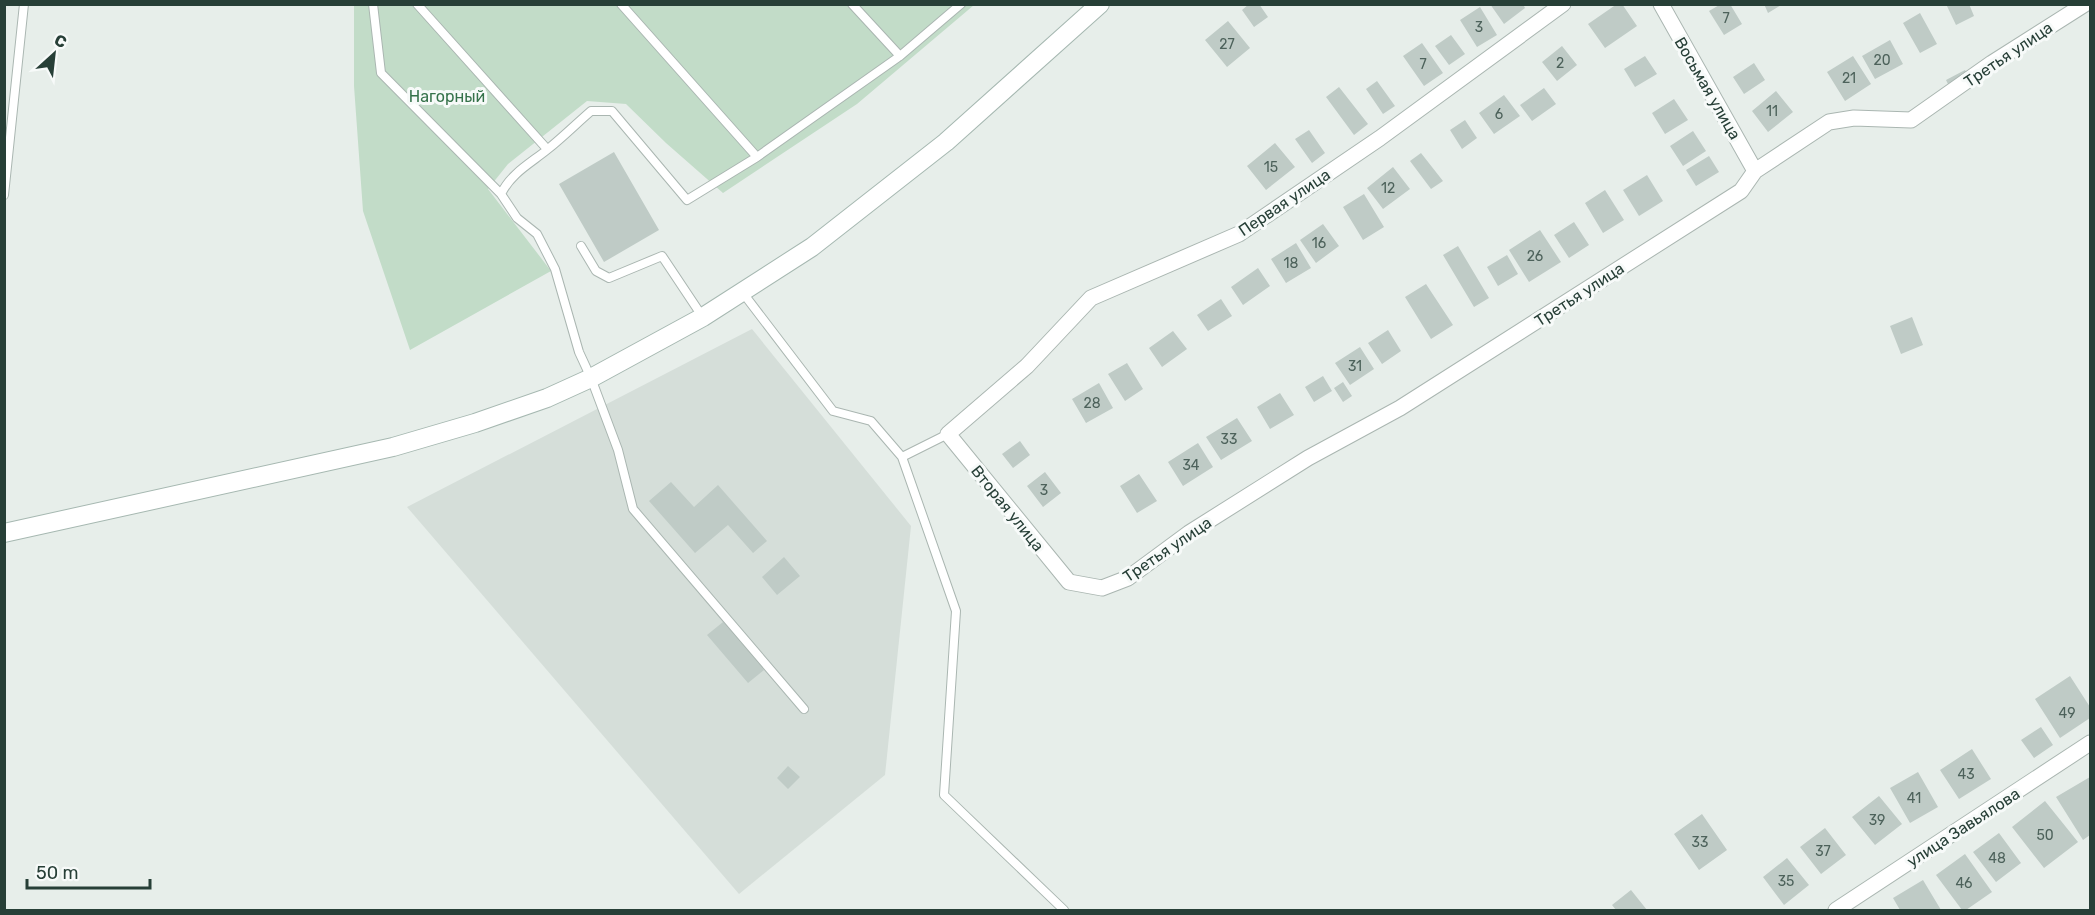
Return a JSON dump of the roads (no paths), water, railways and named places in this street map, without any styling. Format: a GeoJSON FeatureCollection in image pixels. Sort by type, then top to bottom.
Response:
{"type":"FeatureCollection","features":[{"type":"Feature","properties":{"kind":"main road"},"geometry":{"type":"LineString","coordinates":[[4,534],[393,447],[476,423],[547,398],[591,378],[703,317],[812,247],[946,142],[1100,4]]}},
{"type":"Feature","properties":{"kind":"street","name":"Первая улица"},"geometry":{"type":"LineString","coordinates":[[948,434],[1027,366],[1091,298],[1239,234],[1380,138],[1563,4]]}},
{"type":"Feature","properties":{"kind":"street","name":"Восьмая улица"},"geometry":{"type":"LineString","coordinates":[[1661,4],[1755,171]]}},
{"type":"Feature","properties":{"kind":"street","name":"Третья улица"},"geometry":{"type":"LineString","coordinates":[[1069,582],[1102,588],[1128,578],[1199,527],[1308,458],[1400,408],[1741,191],[1755,171],[1829,122],[1854,118],[1911,120],[1992,63],[2085,4]]}},
{"type":"Feature","properties":{"kind":"street","name":"Вторая улица"},"geometry":{"type":"LineString","coordinates":[[948,434],[1069,582]]}},
{"type":"Feature","properties":{"kind":"street","name":"улица Завьялова"},"geometry":{"type":"LineString","coordinates":[[1836,910],[2091,742]]}},
{"type":"Feature","properties":{"kind":"lane"},"geometry":{"type":"LineString","coordinates":[[4,195],[24,4]]}},
{"type":"Feature","properties":{"kind":"lane"},"geometry":{"type":"LineString","coordinates":[[373,4],[381,73],[501,194],[517,218],[537,234],[555,269],[570,328],[618,450],[633,509],[804,709]]}},
{"type":"Feature","properties":{"kind":"lane"},"geometry":{"type":"LineString","coordinates":[[417,4],[547,149]]}},
{"type":"Feature","properties":{"kind":"lane"},"geometry":{"type":"LineString","coordinates":[[621,4],[758,157]]}},
{"type":"Feature","properties":{"kind":"lane"},"geometry":{"type":"LineString","coordinates":[[852,4],[900,56]]}},
{"type":"Feature","properties":{"kind":"lane"},"geometry":{"type":"LineString","coordinates":[[501,194],[506,183],[519,171],[591,111],[612,111],[687,200],[758,157],[900,56],[961,4]]}},
{"type":"Feature","properties":{"kind":"lane"},"geometry":{"type":"LineString","coordinates":[[581,246],[596,271],[609,278],[662,256],[703,317]]}},
{"type":"Feature","properties":{"kind":"lane"},"geometry":{"type":"LineString","coordinates":[[743,293],[833,411],[871,421],[902,457],[956,611],[944,795],[1064,910]]}},
{"type":"Feature","properties":{"kind":"lane"},"geometry":{"type":"LineString","coordinates":[[902,457],[948,434]]}},
{"type":"Feature","properties":{"kind":"park label","name":"Нагорный"},"geometry":{"type":"Point","coordinates":[447,96]}}]}
